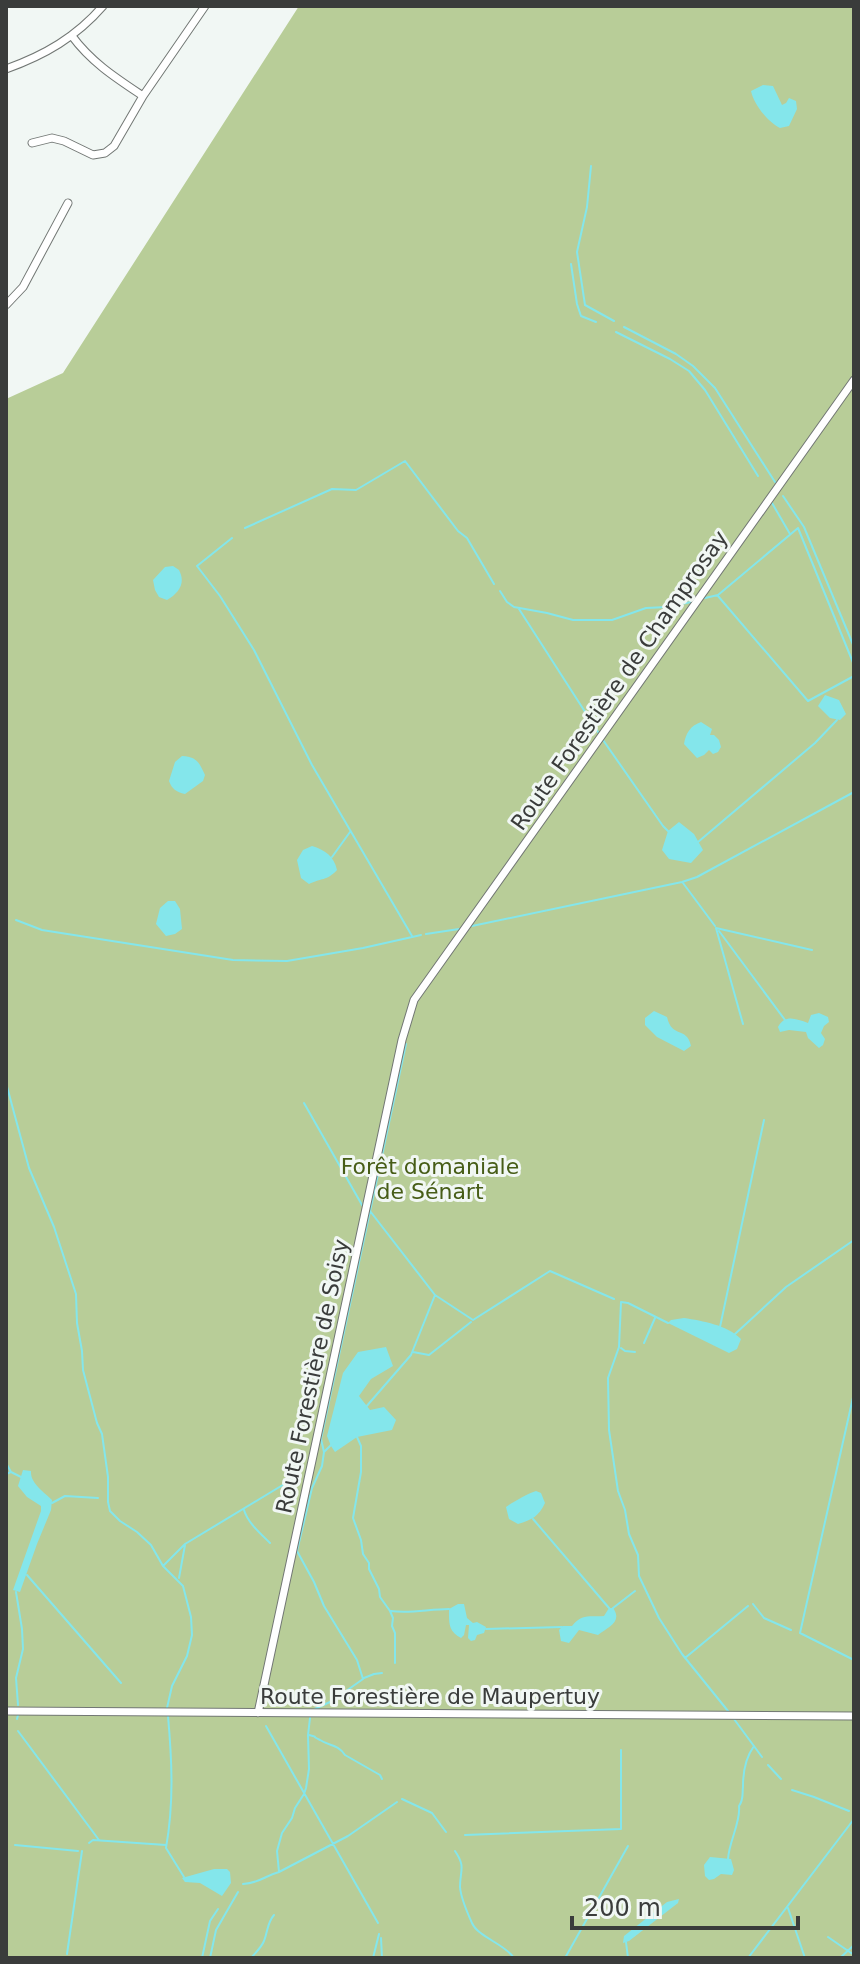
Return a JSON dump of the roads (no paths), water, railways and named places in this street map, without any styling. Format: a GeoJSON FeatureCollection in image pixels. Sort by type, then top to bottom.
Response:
{"type":"FeatureCollection","features":[{"type":"Feature","properties":{"kind":"street"},"geometry":{"type":"LineString","coordinates":[[6,69],[53,49],[72,36],[103,6]]}},
{"type":"Feature","properties":{"kind":"street"},"geometry":{"type":"LineString","coordinates":[[32,143],[52,138],[93,155],[105,153],[114,146],[143,96],[205,6]]}},
{"type":"Feature","properties":{"kind":"street"},"geometry":{"type":"LineString","coordinates":[[72,36],[88,56],[143,96]]}},
{"type":"Feature","properties":{"kind":"street"},"geometry":{"type":"LineString","coordinates":[[6,305],[23,287],[68,203]]}},
{"type":"Feature","properties":{"kind":"street","name":"Route Forestière de Champrosay"},"geometry":{"type":"LineString","coordinates":[[414,1000],[854,380]]}},
{"type":"Feature","properties":{"kind":"street","name":"Route Forestière de Soisy"},"geometry":{"type":"LineString","coordinates":[[258,1713],[402,1040],[414,1000]]}},
{"type":"Feature","properties":{"kind":"street","name":"Route Forestière de Maupertuy"},"geometry":{"type":"LineString","coordinates":[[6,1711],[854,1716]]}},
{"type":"Feature","properties":{"kind":"water"},"geometry":{"type":"Polygon","coordinates":[[[763,85],[773,86],[782,105],[789,98],[796,101],[797,109],[789,126],[780,128],[775,125],[758,107],[751,91],[763,85]]]}},
{"type":"Feature","properties":{"kind":"water"},"geometry":{"type":"Polygon","coordinates":[[[173,566],[179,570],[181,583],[178,591],[167,600],[159,597],[153,580],[165,567],[173,566]]]}},
{"type":"Feature","properties":{"kind":"water"},"geometry":{"type":"Polygon","coordinates":[[[825,695],[839,700],[846,714],[840,720],[830,718],[818,706],[825,695]]]}},
{"type":"Feature","properties":{"kind":"water"},"geometry":{"type":"Polygon","coordinates":[[[701,722],[712,729],[710,735],[719,740],[721,747],[718,752],[713,754],[709,750],[697,758],[684,744],[689,730],[701,722]]]}},
{"type":"Feature","properties":{"kind":"water"},"geometry":{"type":"Polygon","coordinates":[[[182,756],[197,761],[205,775],[203,781],[185,794],[175,790],[169,781],[175,762],[182,756]]]}},
{"type":"Feature","properties":{"kind":"water"},"geometry":{"type":"Polygon","coordinates":[[[679,822],[694,834],[703,850],[691,863],[669,859],[662,850],[668,831],[679,822]]]}},
{"type":"Feature","properties":{"kind":"water"},"geometry":{"type":"Polygon","coordinates":[[[312,846],[328,854],[337,870],[327,878],[309,884],[301,878],[297,860],[303,850],[312,846]]]}},
{"type":"Feature","properties":{"kind":"water"},"geometry":{"type":"Polygon","coordinates":[[[168,901],[175,901],[180,909],[182,929],[166,936],[156,924],[160,908],[168,901]]]}},
{"type":"Feature","properties":{"kind":"water"},"geometry":{"type":"Polygon","coordinates":[[[654,1011],[667,1017],[672,1028],[686,1036],[691,1046],[684,1051],[657,1037],[645,1025],[645,1018],[654,1011]]]}},
{"type":"Feature","properties":{"kind":"water"},"geometry":{"type":"Polygon","coordinates":[[[819,1013],[828,1017],[829,1022],[821,1033],[825,1039],[819,1048],[806,1032],[780,1032],[778,1027],[784,1020],[808,1023],[811,1015],[819,1013]]]}},
{"type":"Feature","properties":{"kind":"water"},"geometry":{"type":"Polygon","coordinates":[[[684,1318],[729,1330],[741,1339],[737,1349],[729,1353],[668,1323],[684,1318]]]}},
{"type":"Feature","properties":{"kind":"water"},"geometry":{"type":"Polygon","coordinates":[[[386,1347],[393,1366],[371,1379],[359,1396],[370,1410],[384,1407],[396,1420],[392,1430],[357,1437],[335,1452],[327,1436],[343,1373],[358,1352],[386,1347]]]}},
{"type":"Feature","properties":{"kind":"water"},"geometry":{"type":"Polygon","coordinates":[[[23,1470],[31,1471],[35,1483],[52,1500],[20,1592],[13,1590],[41,1511],[41,1506],[18,1486],[23,1470]]]}},
{"type":"Feature","properties":{"kind":"water"},"geometry":{"type":"Polygon","coordinates":[[[536,1491],[541,1493],[545,1503],[538,1514],[518,1524],[509,1519],[506,1507],[536,1491]]]}},
{"type":"Feature","properties":{"kind":"water"},"geometry":{"type":"Polygon","coordinates":[[[464,1604],[467,1618],[473,1623],[486,1627],[475,1640],[468,1638],[469,1625],[466,1625],[461,1638],[451,1629],[449,1609],[464,1604]]]}},
{"type":"Feature","properties":{"kind":"water"},"geometry":{"type":"Polygon","coordinates":[[[609,1608],[616,1613],[610,1627],[598,1635],[579,1630],[569,1643],[561,1641],[559,1630],[563,1626],[572,1626],[583,1617],[604,1616],[609,1608]]]}},
{"type":"Feature","properties":{"kind":"water"},"geometry":{"type":"Polygon","coordinates":[[[710,1857],[731,1859],[732,1875],[721,1874],[709,1880],[705,1876],[704,1865],[710,1857]]]}},
{"type":"Feature","properties":{"kind":"water"},"geometry":{"type":"Polygon","coordinates":[[[214,1869],[230,1872],[231,1883],[222,1896],[200,1883],[185,1882],[182,1878],[214,1869]]]}},
{"type":"Feature","properties":{"kind":"water"},"geometry":{"type":"Polygon","coordinates":[[[679,1899],[678,1903],[623,1943],[624,1936],[667,1902],[679,1899]]]}},
{"type":"Feature","properties":{"kind":"waterway"},"geometry":{"type":"LineString","coordinates":[[591,166],[587,207],[577,252],[585,305],[614,321]]}},
{"type":"Feature","properties":{"kind":"waterway"},"geometry":{"type":"LineString","coordinates":[[571,264],[581,316],[596,322]]}},
{"type":"Feature","properties":{"kind":"waterway"},"geometry":{"type":"LineString","coordinates":[[624,327],[676,354],[715,388],[775,482]]}},
{"type":"Feature","properties":{"kind":"waterway"},"geometry":{"type":"LineString","coordinates":[[616,332],[689,371],[705,390],[758,476]]}},
{"type":"Feature","properties":{"kind":"waterway"},"geometry":{"type":"LineString","coordinates":[[245,528],[332,489],[356,490],[405,461],[458,531],[467,538],[494,584]]}},
{"type":"Feature","properties":{"kind":"waterway"},"geometry":{"type":"LineString","coordinates":[[783,496],[804,527],[854,647]]}},
{"type":"Feature","properties":{"kind":"waterway"},"geometry":{"type":"LineString","coordinates":[[772,503],[790,534]]}},
{"type":"Feature","properties":{"kind":"waterway"},"geometry":{"type":"LineString","coordinates":[[705,598],[718,595],[798,528],[854,665]]}},
{"type":"Feature","properties":{"kind":"waterway"},"geometry":{"type":"LineString","coordinates":[[232,538],[197,566],[254,650],[312,765],[412,936]]}},
{"type":"Feature","properties":{"kind":"waterway"},"geometry":{"type":"LineString","coordinates":[[500,591],[514,607],[573,620],[612,620],[646,608],[691,602]]}},
{"type":"Feature","properties":{"kind":"waterway"},"geometry":{"type":"LineString","coordinates":[[718,596],[808,701],[854,676]]}},
{"type":"Feature","properties":{"kind":"waterway"},"geometry":{"type":"LineString","coordinates":[[519,609],[598,732]]}},
{"type":"Feature","properties":{"kind":"waterway"},"geometry":{"type":"LineString","coordinates":[[698,842],[815,743],[837,720]]}},
{"type":"Feature","properties":{"kind":"waterway"},"geometry":{"type":"LineString","coordinates":[[603,740],[668,831]]}},
{"type":"Feature","properties":{"kind":"waterway"},"geometry":{"type":"LineString","coordinates":[[472,926],[697,877],[854,792]]}},
{"type":"Feature","properties":{"kind":"waterway"},"geometry":{"type":"LineString","coordinates":[[332,857],[350,832]]}},
{"type":"Feature","properties":{"kind":"waterway"},"geometry":{"type":"LineString","coordinates":[[683,883],[715,926]]}},
{"type":"Feature","properties":{"kind":"waterway"},"geometry":{"type":"LineString","coordinates":[[16,920],[42,930],[233,960],[287,961],[421,935]]}},
{"type":"Feature","properties":{"kind":"waterway"},"geometry":{"type":"LineString","coordinates":[[743,1024],[716,928],[812,950]]}},
{"type":"Feature","properties":{"kind":"waterway"},"geometry":{"type":"LineString","coordinates":[[426,934],[459,929]]}},
{"type":"Feature","properties":{"kind":"waterway"},"geometry":{"type":"LineString","coordinates":[[719,931],[785,1020]]}},
{"type":"Feature","properties":{"kind":"waterway"},"geometry":{"type":"LineString","coordinates":[[324,1452],[321,1439],[406,1044]]}},
{"type":"Feature","properties":{"kind":"waterway"},"geometry":{"type":"LineString","coordinates":[[6,1083],[29,1168],[54,1227],[76,1294],[83,1370],[102,1434],[110,1511],[151,1545],[163,1566],[183,1586],[191,1617],[192,1635],[187,1656],[172,1686],[167,1708]]}},
{"type":"Feature","properties":{"kind":"waterway"},"geometry":{"type":"LineString","coordinates":[[304,1103],[362,1205]]}},
{"type":"Feature","properties":{"kind":"waterway"},"geometry":{"type":"LineString","coordinates":[[720,1327],[764,1120]]}},
{"type":"Feature","properties":{"kind":"waterway"},"geometry":{"type":"LineString","coordinates":[[370,1211],[435,1295],[473,1320],[550,1271],[614,1299]]}},
{"type":"Feature","properties":{"kind":"waterway"},"geometry":{"type":"LineString","coordinates":[[735,1334],[786,1287],[854,1240]]}},
{"type":"Feature","properties":{"kind":"waterway"},"geometry":{"type":"LineString","coordinates":[[365,1408],[411,1355],[435,1295]]}},
{"type":"Feature","properties":{"kind":"waterway"},"geometry":{"type":"LineString","coordinates":[[668,1323],[621,1302],[619,1347],[608,1378],[609,1430],[618,1491],[638,1555],[639,1576],[659,1618],[682,1654],[728,1711]]}},
{"type":"Feature","properties":{"kind":"waterway"},"geometry":{"type":"LineString","coordinates":[[644,1343],[655,1318]]}},
{"type":"Feature","properties":{"kind":"waterway"},"geometry":{"type":"LineString","coordinates":[[413,1352],[429,1355],[471,1322]]}},
{"type":"Feature","properties":{"kind":"waterway"},"geometry":{"type":"LineString","coordinates":[[621,1348],[635,1352]]}},
{"type":"Feature","properties":{"kind":"waterway"},"geometry":{"type":"LineString","coordinates":[[854,1393],[800,1633],[854,1660]]}},
{"type":"Feature","properties":{"kind":"waterway"},"geometry":{"type":"LineString","coordinates":[[357,1437],[361,1446],[361,1472],[353,1518],[380,1597],[393,1618],[395,1663]]}},
{"type":"Feature","properties":{"kind":"waterway"},"geometry":{"type":"LineString","coordinates":[[315,1709],[363,1679],[357,1660],[324,1606],[297,1551],[312,1488],[322,1466],[324,1452],[331,1445]]}},
{"type":"Feature","properties":{"kind":"waterway"},"geometry":{"type":"LineString","coordinates":[[6,1463],[11,1472]]}},
{"type":"Feature","properties":{"kind":"waterway"},"geometry":{"type":"LineString","coordinates":[[6,1474],[11,1472],[21,1477]]}},
{"type":"Feature","properties":{"kind":"waterway"},"geometry":{"type":"LineString","coordinates":[[163,1566],[185,1544],[291,1480]]}},
{"type":"Feature","properties":{"kind":"waterway"},"geometry":{"type":"LineString","coordinates":[[52,1503],[65,1496],[98,1498]]}},
{"type":"Feature","properties":{"kind":"waterway"},"geometry":{"type":"LineString","coordinates":[[244,1510],[251,1524],[270,1543]]}},
{"type":"Feature","properties":{"kind":"waterway"},"geometry":{"type":"LineString","coordinates":[[533,1519],[609,1608]]}},
{"type":"Feature","properties":{"kind":"waterway"},"geometry":{"type":"LineString","coordinates":[[179,1578],[185,1545]]}},
{"type":"Feature","properties":{"kind":"waterway"},"geometry":{"type":"LineString","coordinates":[[27,1575],[121,1683]]}},
{"type":"Feature","properties":{"kind":"waterway"},"geometry":{"type":"LineString","coordinates":[[613,1608],[635,1591]]}},
{"type":"Feature","properties":{"kind":"waterway"},"geometry":{"type":"LineString","coordinates":[[16,1592],[23,1649],[16,1678],[18,1705]]}},
{"type":"Feature","properties":{"kind":"waterway"},"geometry":{"type":"LineString","coordinates":[[753,1604],[764,1618],[791,1630]]}},
{"type":"Feature","properties":{"kind":"waterway"},"geometry":{"type":"LineString","coordinates":[[685,1658],[748,1606]]}},
{"type":"Feature","properties":{"kind":"waterway"},"geometry":{"type":"LineString","coordinates":[[391,1611],[449,1609]]}},
{"type":"Feature","properties":{"kind":"waterway"},"geometry":{"type":"LineString","coordinates":[[486,1629],[562,1627]]}},
{"type":"Feature","properties":{"kind":"waterway"},"geometry":{"type":"LineString","coordinates":[[364,1678],[382,1673]]}},
{"type":"Feature","properties":{"kind":"waterway"},"geometry":{"type":"LineString","coordinates":[[17,1719],[18,1715]]}},
{"type":"Feature","properties":{"kind":"waterway"},"geometry":{"type":"LineString","coordinates":[[168,1716],[172,1782],[166,1848],[184,1877]]}},
{"type":"Feature","properties":{"kind":"waterway"},"geometry":{"type":"LineString","coordinates":[[279,1872],[277,1851],[282,1833],[306,1788],[310,1718]]}},
{"type":"Feature","properties":{"kind":"waterway"},"geometry":{"type":"LineString","coordinates":[[734,1719],[762,1757]]}},
{"type":"Feature","properties":{"kind":"waterway"},"geometry":{"type":"LineString","coordinates":[[266,1726],[378,1923]]}},
{"type":"Feature","properties":{"kind":"waterway"},"geometry":{"type":"LineString","coordinates":[[18,1731],[99,1840]]}},
{"type":"Feature","properties":{"kind":"waterway"},"geometry":{"type":"LineString","coordinates":[[309,1735],[336,1747],[382,1779]]}},
{"type":"Feature","properties":{"kind":"waterway"},"geometry":{"type":"LineString","coordinates":[[728,1859],[742,1799],[746,1765],[754,1746]]}},
{"type":"Feature","properties":{"kind":"waterway"},"geometry":{"type":"LineString","coordinates":[[465,1835],[621,1829],[621,1750]]}},
{"type":"Feature","properties":{"kind":"waterway"},"geometry":{"type":"LineString","coordinates":[[768,1765],[781,1779]]}},
{"type":"Feature","properties":{"kind":"waterway"},"geometry":{"type":"LineString","coordinates":[[792,1790],[849,1811]]}},
{"type":"Feature","properties":{"kind":"waterway"},"geometry":{"type":"LineString","coordinates":[[402,1799],[432,1813],[446,1832]]}},
{"type":"Feature","properties":{"kind":"waterway"},"geometry":{"type":"LineString","coordinates":[[243,1884],[279,1872],[348,1836],[397,1802]]}},
{"type":"Feature","properties":{"kind":"waterway"},"geometry":{"type":"LineString","coordinates":[[748,1958],[854,1819]]}},
{"type":"Feature","properties":{"kind":"waterway"},"geometry":{"type":"LineString","coordinates":[[89,1843],[93,1840],[166,1845]]}},
{"type":"Feature","properties":{"kind":"waterway"},"geometry":{"type":"LineString","coordinates":[[15,1845],[78,1851]]}},
{"type":"Feature","properties":{"kind":"waterway"},"geometry":{"type":"LineString","coordinates":[[565,1958],[628,1846]]}},
{"type":"Feature","properties":{"kind":"waterway"},"geometry":{"type":"LineString","coordinates":[[67,1954],[82,1851]]}},
{"type":"Feature","properties":{"kind":"waterway"},"geometry":{"type":"LineString","coordinates":[[455,1851],[461,1865],[460,1887],[464,1905],[472,1923],[514,1958]]}},
{"type":"Feature","properties":{"kind":"waterway"},"geometry":{"type":"LineString","coordinates":[[210,1958],[216,1930],[238,1892]]}},
{"type":"Feature","properties":{"kind":"waterway"},"geometry":{"type":"LineString","coordinates":[[788,1908],[805,1958]]}},
{"type":"Feature","properties":{"kind":"waterway"},"geometry":{"type":"LineString","coordinates":[[202,1958],[210,1921],[218,1909]]}},
{"type":"Feature","properties":{"kind":"waterway"},"geometry":{"type":"LineString","coordinates":[[251,1958],[263,1943],[274,1915]]}},
{"type":"Feature","properties":{"kind":"waterway"},"geometry":{"type":"LineString","coordinates":[[373,1958],[379,1934]]}},
{"type":"Feature","properties":{"kind":"waterway"},"geometry":{"type":"LineString","coordinates":[[828,1937],[854,1955]]}},
{"type":"Feature","properties":{"kind":"waterway"},"geometry":{"type":"LineString","coordinates":[[381,1938],[382,1958]]}},
{"type":"Feature","properties":{"kind":"waterway"},"geometry":{"type":"LineString","coordinates":[[626,1942],[628,1958]]}},
{"type":"Feature","properties":{"kind":"waterway"},"geometry":{"type":"LineString","coordinates":[[840,1958],[854,1945]]}},
{"type":"Feature","properties":{"kind":"park label","name":"Forêt domaniale de Sénart"},"geometry":{"type":"Point","coordinates":[430,1178]}}]}
